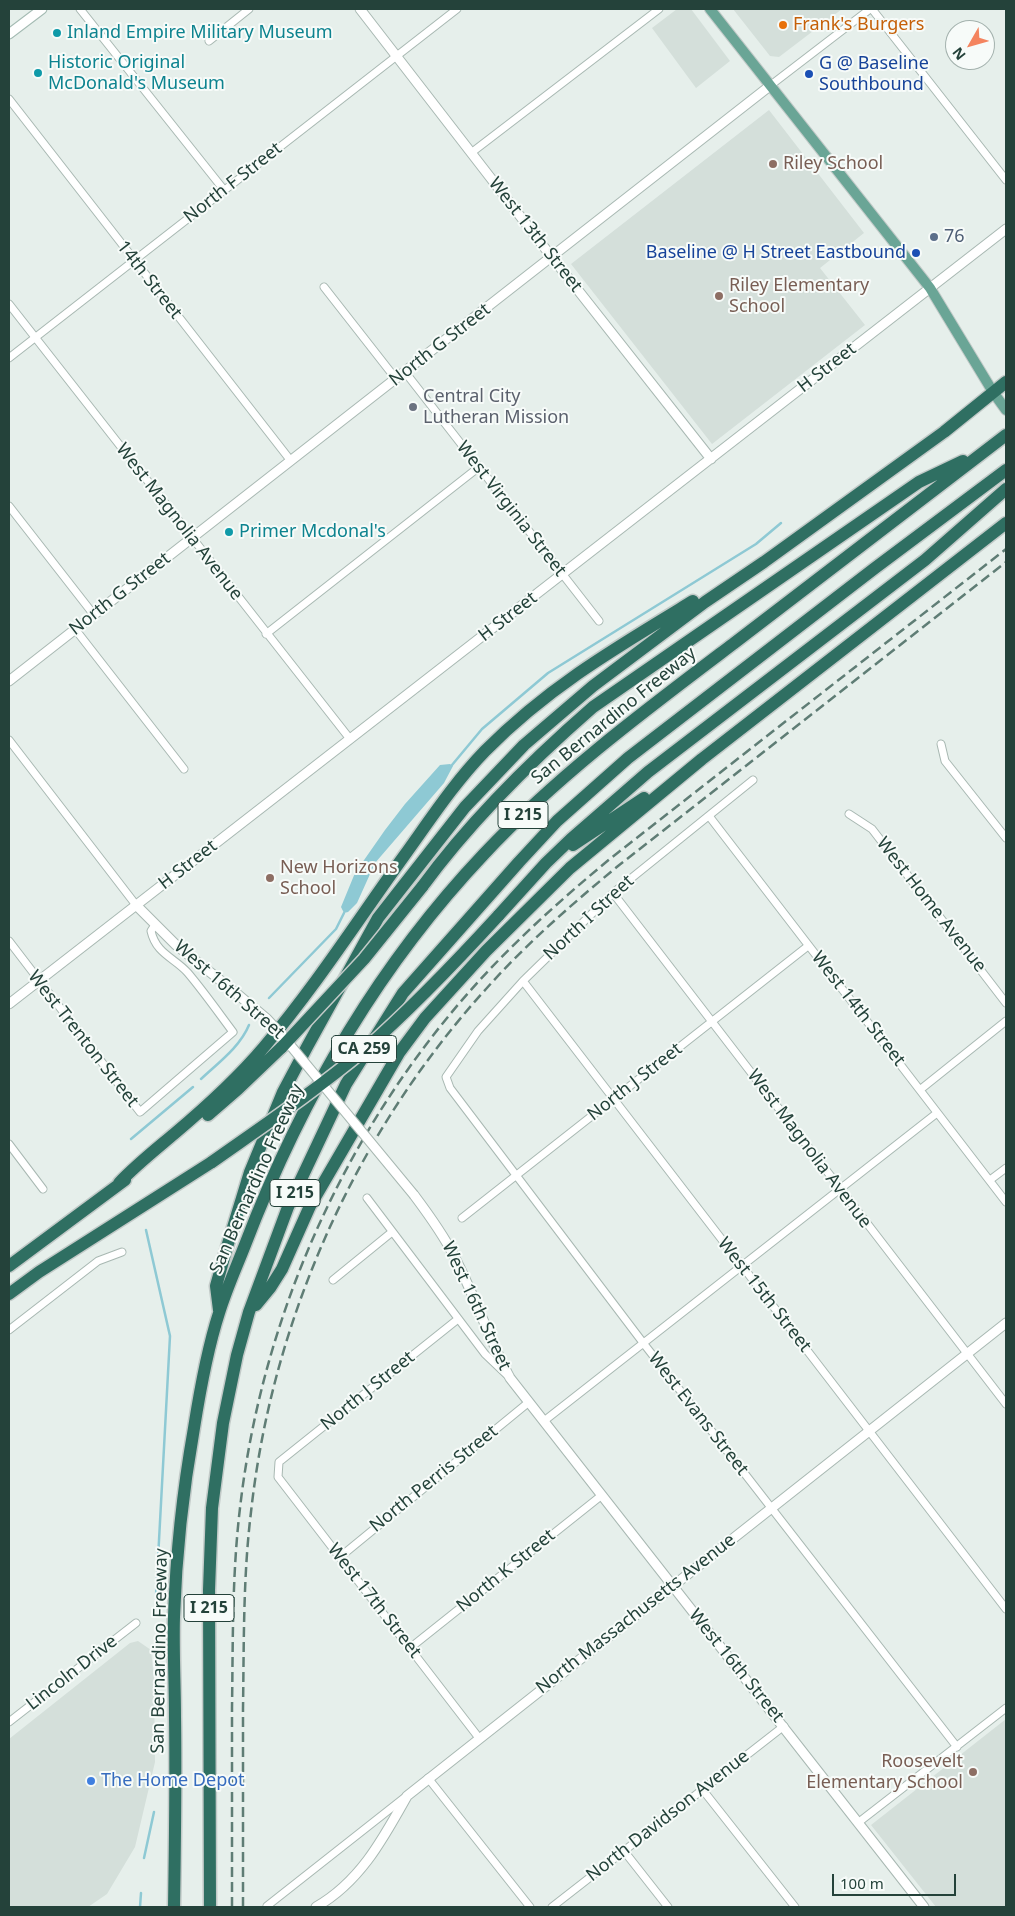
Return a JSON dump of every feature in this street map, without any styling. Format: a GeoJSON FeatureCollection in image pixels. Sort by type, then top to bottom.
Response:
{"type":"FeatureCollection","features":[{"type":"Feature","properties":{"kind":"highway"},"geometry":{"type":"LineString","coordinates":[[219,1313],[216,1286],[250,1172],[295,1070],[378,918],[464,807],[524,745],[593,686],[705,602],[764,562],[944,432],[1006,382]]}},
{"type":"Feature","properties":{"kind":"highway","name":"San Bernardino Freeway"},"geometry":{"type":"LineString","coordinates":[[174,1907],[176,1827],[174,1617],[181,1527],[194,1426],[219,1313],[257,1213],[289,1139],[317,1084],[345,1036],[395,961],[440,903],[478,860],[536,802],[590,755],[703,666],[1006,435]]}},
{"type":"Feature","properties":{"kind":"highway"},"geometry":{"type":"LineString","coordinates":[[9,1266],[119,1183],[139,1172],[223,1102],[282,1047],[364,959],[484,811],[544,750],[593,707],[919,482],[986,450]]}},
{"type":"Feature","properties":{"kind":"highway","name":"I 215"},"geometry":{"type":"LineString","coordinates":[[210,1907],[209,1590],[212,1508],[223,1423],[237,1354],[249,1312],[288,1207],[346,1084],[403,993],[557,821],[628,758],[867,574],[1006,470]]}},
{"type":"Feature","properties":{"kind":"highway"},"geometry":{"type":"LineString","coordinates":[[546,864],[590,821],[648,772],[925,560],[1006,489]]}},
{"type":"Feature","properties":{"kind":"highway"},"geometry":{"type":"LineString","coordinates":[[249,1312],[270,1288],[282,1269],[310,1206],[399,1053],[425,1018],[486,951],[555,882],[702,759],[1006,524]]}},
{"type":"Feature","properties":{"kind":"highway"},"geometry":{"type":"LineString","coordinates":[[119,1183],[135,1166],[217,1096],[262,1049],[300,1002],[452,789],[485,752],[526,713],[562,683],[696,600],[705,602]]}},
{"type":"Feature","properties":{"kind":"highway"},"geometry":{"type":"LineString","coordinates":[[546,864],[702,759]]}},
{"type":"Feature","properties":{"kind":"highway","name":"CA 259"},"geometry":{"type":"LineString","coordinates":[[9,1294],[39,1272],[212,1162],[293,1105],[363,1051],[442,976],[546,864]]}},
{"type":"Feature","properties":{"kind":"main road"},"geometry":{"type":"LineString","coordinates":[[710,9],[930,288],[1004,407]]}},
{"type":"Feature","properties":{"kind":"street"},"geometry":{"type":"LineString","coordinates":[[9,34],[42,9]]}},
{"type":"Feature","properties":{"kind":"street"},"geometry":{"type":"LineString","coordinates":[[80,9],[224,190]]}},
{"type":"Feature","properties":{"kind":"street"},"geometry":{"type":"LineString","coordinates":[[209,41],[249,9]]}},
{"type":"Feature","properties":{"kind":"street","name":"West 13th Street"},"geometry":{"type":"LineString","coordinates":[[360,9],[552,258],[711,459]]}},
{"type":"Feature","properties":{"kind":"street","name":"North F Street"},"geometry":{"type":"LineString","coordinates":[[9,358],[457,9]]}},
{"type":"Feature","properties":{"kind":"street"},"geometry":{"type":"LineString","coordinates":[[471,153],[659,9]]}},
{"type":"Feature","properties":{"kind":"street"},"geometry":{"type":"LineString","coordinates":[[871,9],[1006,180]]}},
{"type":"Feature","properties":{"kind":"street","name":"North G Street"},"geometry":{"type":"LineString","coordinates":[[9,681],[771,85],[871,9]]}},
{"type":"Feature","properties":{"kind":"street","name":"14th Street"},"geometry":{"type":"LineString","coordinates":[[9,99],[291,461]]}},
{"type":"Feature","properties":{"kind":"street","name":"H Street"},"geometry":{"type":"LineString","coordinates":[[9,1004],[1006,229]]}},
{"type":"Feature","properties":{"kind":"street"},"geometry":{"type":"LineString","coordinates":[[324,287],[396,379]]}},
{"type":"Feature","properties":{"kind":"street","name":"West Magnolia Avenue"},"geometry":{"type":"LineString","coordinates":[[9,304],[350,739]]}},
{"type":"Feature","properties":{"kind":"street","name":"West Virginia Street"},"geometry":{"type":"LineString","coordinates":[[405,372],[599,621]]}},
{"type":"Feature","properties":{"kind":"street"},"geometry":{"type":"LineString","coordinates":[[266,634],[479,467]]}},
{"type":"Feature","properties":{"kind":"street"},"geometry":{"type":"LineString","coordinates":[[9,506],[94,615]]}},
{"type":"Feature","properties":{"kind":"street"},"geometry":{"type":"LineString","coordinates":[[76,629],[184,769]]}},
{"type":"Feature","properties":{"kind":"street","name":"West 16th Street"},"geometry":{"type":"LineString","coordinates":[[9,740],[136,905],[176,945],[260,1013],[281,1034],[414,1195],[436,1224],[455,1258],[491,1341],[510,1378]]}},
{"type":"Feature","properties":{"kind":"street"},"geometry":{"type":"LineString","coordinates":[[941,744],[945,761],[1006,838]]}},
{"type":"Feature","properties":{"kind":"street","name":"North I Street"},"geometry":{"type":"LineString","coordinates":[[446,1077],[478,1032],[523,981],[612,893],[753,780]]}},
{"type":"Feature","properties":{"kind":"street","name":"West Home Avenue"},"geometry":{"type":"LineString","coordinates":[[849,814],[872,829],[1006,1002]]}},
{"type":"Feature","properties":{"kind":"street","name":"West 14th Street"},"geometry":{"type":"LineString","coordinates":[[709,816],[1006,1202]]}},
{"type":"Feature","properties":{"kind":"street","name":"West Magnolia Avenue"},"geometry":{"type":"LineString","coordinates":[[612,893],[1006,1404]]}},
{"type":"Feature","properties":{"kind":"street","name":"West Trenton Street"},"geometry":{"type":"LineString","coordinates":[[9,941],[140,1112],[233,1032],[187,971],[172,961],[160,948],[151,931],[155,925]]}},
{"type":"Feature","properties":{"kind":"street","name":"North J Street"},"geometry":{"type":"LineString","coordinates":[[462,1218],[808,946]]}},
{"type":"Feature","properties":{"kind":"street","name":"West 15th Street"},"geometry":{"type":"LineString","coordinates":[[523,981],[1006,1609]]}},
{"type":"Feature","properties":{"kind":"street"},"geometry":{"type":"LineString","coordinates":[[920,1088],[1006,1022]]}},
{"type":"Feature","properties":{"kind":"street","name":"West Evans Street"},"geometry":{"type":"LineString","coordinates":[[446,1077],[450,1088],[644,1344],[957,1747]]}},
{"type":"Feature","properties":{"kind":"street"},"geometry":{"type":"LineString","coordinates":[[544,1421],[938,1113]]}},
{"type":"Feature","properties":{"kind":"street"},"geometry":{"type":"LineString","coordinates":[[9,1144],[43,1189]]}},
{"type":"Feature","properties":{"kind":"street"},"geometry":{"type":"LineString","coordinates":[[990,1180],[1006,1168]]}},
{"type":"Feature","properties":{"kind":"street","name":"West 16th Street"},"geometry":{"type":"LineString","coordinates":[[367,1198],[485,1354],[510,1378],[671,1586],[859,1822],[923,1907]]}},
{"type":"Feature","properties":{"kind":"street"},"geometry":{"type":"LineString","coordinates":[[333,1280],[392,1232]]}},
{"type":"Feature","properties":{"kind":"street"},"geometry":{"type":"LineString","coordinates":[[9,1330],[98,1261],[122,1252]]}},
{"type":"Feature","properties":{"kind":"street","name":"North J Street"},"geometry":{"type":"LineString","coordinates":[[279,1462],[458,1319]]}},
{"type":"Feature","properties":{"kind":"street","name":"North Massachusetts Avenue"},"geometry":{"type":"LineString","coordinates":[[267,1906],[1006,1323]]}},
{"type":"Feature","properties":{"kind":"street","name":"North Perris Street"},"geometry":{"type":"LineString","coordinates":[[340,1557],[529,1402]]}},
{"type":"Feature","properties":{"kind":"street","name":"West 17th Street"},"geometry":{"type":"LineString","coordinates":[[279,1462],[278,1477],[479,1738]]}},
{"type":"Feature","properties":{"kind":"street","name":"North K Street"},"geometry":{"type":"LineString","coordinates":[[410,1648],[602,1495]]}},
{"type":"Feature","properties":{"kind":"street","name":"Lincoln Drive"},"geometry":{"type":"LineString","coordinates":[[9,1722],[136,1623]]}},
{"type":"Feature","properties":{"kind":"street"},"geometry":{"type":"LineString","coordinates":[[859,1822],[1006,1708]]}},
{"type":"Feature","properties":{"kind":"street","name":"North Davidson Avenue"},"geometry":{"type":"LineString","coordinates":[[552,1907],[784,1726]]}},
{"type":"Feature","properties":{"kind":"street"},"geometry":{"type":"LineString","coordinates":[[428,1778],[530,1907]]}},
{"type":"Feature","properties":{"kind":"street"},"geometry":{"type":"LineString","coordinates":[[702,1789],[795,1907]]}},
{"type":"Feature","properties":{"kind":"street"},"geometry":{"type":"LineString","coordinates":[[316,1907],[333,1897],[360,1871],[375,1853],[407,1796]]}},
{"type":"Feature","properties":{"kind":"street"},"geometry":{"type":"LineString","coordinates":[[624,1851],[668,1907]]}},
{"type":"Feature","properties":{"kind":"shaded area"},"geometry":{"type":"Polygon","coordinates":[[[677,9],[691,9],[730,61],[696,88],[652,28],[677,9]]]}},
{"type":"Feature","properties":{"kind":"shaded area"},"geometry":{"type":"Polygon","coordinates":[[[733,9],[842,9],[779,57],[770,56],[733,9]]]}},
{"type":"Feature","properties":{"kind":"shaded area","name":"Riley Elementary School"},"geometry":{"type":"Polygon","coordinates":[[[769,110],[864,233],[820,268],[865,325],[712,444],[571,264],[769,110]]]}},
{"type":"Feature","properties":{"kind":"shaded area"},"geometry":{"type":"Polygon","coordinates":[[[138,1641],[151,1650],[154,1679],[155,1762],[135,1847],[107,1894],[88,1907],[9,1907],[9,1739],[130,1643],[138,1641]]]}},
{"type":"Feature","properties":{"kind":"shaded area","name":"Roosevelt Elementary School"},"geometry":{"type":"Polygon","coordinates":[[[1006,1719],[1006,1907],[936,1907],[871,1825],[1006,1719]]]}},
{"type":"Feature","properties":{"kind":"water"},"geometry":{"type":"Polygon","coordinates":[[[450,764],[453,766],[444,783],[375,863],[357,903],[348,912],[344,913],[341,907],[355,873],[385,830],[405,804],[440,765],[450,764]]]}},
{"type":"Feature","properties":{"kind":"waterway"},"geometry":{"type":"LineString","coordinates":[[452,765],[482,729],[548,673],[756,544],[781,523]]}},
{"type":"Feature","properties":{"kind":"waterway"},"geometry":{"type":"LineString","coordinates":[[269,998],[336,929],[344,913]]}},
{"type":"Feature","properties":{"kind":"waterway"},"geometry":{"type":"LineString","coordinates":[[201,1079],[234,1048],[249,1025]]}},
{"type":"Feature","properties":{"kind":"waterway"},"geometry":{"type":"LineString","coordinates":[[131,1139],[193,1087]]}},
{"type":"Feature","properties":{"kind":"waterway"},"geometry":{"type":"LineString","coordinates":[[146,1230],[170,1336],[156,1596]]}},
{"type":"Feature","properties":{"kind":"waterway"},"geometry":{"type":"LineString","coordinates":[[144,1858],[154,1812]]}},
{"type":"Feature","properties":{"kind":"waterway"},"geometry":{"type":"LineString","coordinates":[[140,1907],[141,1893]]}},
{"type":"Feature","properties":{"kind":"railway"},"geometry":{"type":"LineString","coordinates":[[232,1907],[234,1583],[237,1533],[251,1436],[268,1365],[290,1295],[318,1227],[351,1161],[389,1098],[431,1038],[478,982],[542,918],[611,858],[1006,549]]}},
{"type":"Feature","properties":{"kind":"railway"},"geometry":{"type":"LineString","coordinates":[[243,1907],[245,1585],[248,1536],[262,1440],[278,1369],[300,1300],[328,1232],[360,1167],[397,1104],[439,1045],[501,972],[566,910],[618,866],[1006,562]]}},
{"type":"Feature","properties":{"kind":"place","name":"Frank's Burgers"},"geometry":{"type":"Point","coordinates":[783,25]}},
{"type":"Feature","properties":{"kind":"place","name":"Inland Empire Military Museum"},"geometry":{"type":"Point","coordinates":[57,33]}},
{"type":"Feature","properties":{"kind":"place","name":"Historic Original McDonald's Museum"},"geometry":{"type":"Point","coordinates":[38,73]}},
{"type":"Feature","properties":{"kind":"place","name":"G @ Baseline Southbound"},"geometry":{"type":"Point","coordinates":[809,74]}},
{"type":"Feature","properties":{"kind":"place","name":"Riley School"},"geometry":{"type":"Point","coordinates":[773,164]}},
{"type":"Feature","properties":{"kind":"place","name":"76"},"geometry":{"type":"Point","coordinates":[934,237]}},
{"type":"Feature","properties":{"kind":"place","name":"Baseline @ H Street Eastbound"},"geometry":{"type":"Point","coordinates":[916,253]}},
{"type":"Feature","properties":{"kind":"place","name":"Riley Elementary School"},"geometry":{"type":"Point","coordinates":[719,296]}},
{"type":"Feature","properties":{"kind":"place","name":"Central City Lutheran Mission"},"geometry":{"type":"Point","coordinates":[413,407]}},
{"type":"Feature","properties":{"kind":"place","name":"Primer Mcdonal's"},"geometry":{"type":"Point","coordinates":[229,532]}},
{"type":"Feature","properties":{"kind":"place","name":"New Horizons School"},"geometry":{"type":"Point","coordinates":[270,878]}},
{"type":"Feature","properties":{"kind":"place","name":"Roosevelt Elementary School"},"geometry":{"type":"Point","coordinates":[973,1772]}},
{"type":"Feature","properties":{"kind":"place","name":"The Home Depot"},"geometry":{"type":"Point","coordinates":[91,1781]}}]}
